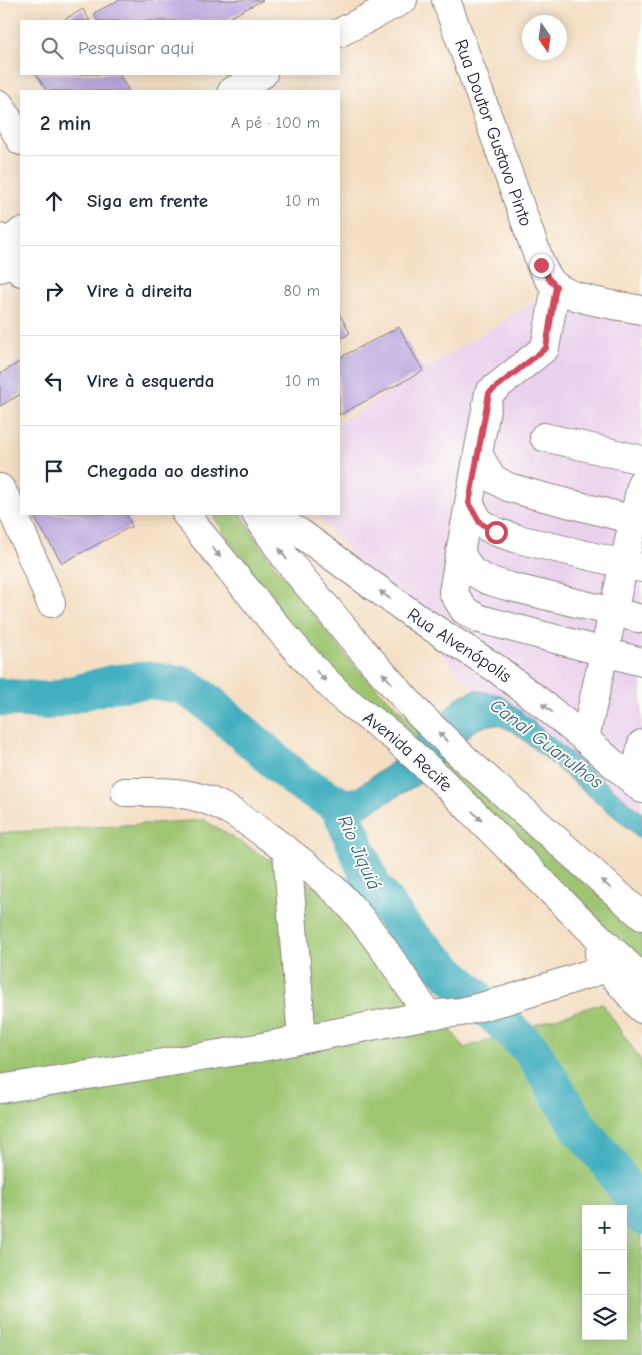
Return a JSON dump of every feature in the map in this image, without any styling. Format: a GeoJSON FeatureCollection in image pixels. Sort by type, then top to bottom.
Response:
{"type":"FeatureCollection","features":[{"type":"Feature","properties":{"kind":"street"},"geometry":{"type":"LineString","coordinates":[[340,33],[403,0]]}},
{"type":"Feature","properties":{"kind":"street","name":"Rua Doutor Gustavo Pinto"},"geometry":{"type":"LineString","coordinates":[[446,0],[548,276]]}},
{"type":"Feature","properties":{"kind":"street"},"geometry":{"type":"LineString","coordinates":[[0,105],[20,140]]}},
{"type":"Feature","properties":{"kind":"street"},"geometry":{"type":"LineString","coordinates":[[5,247],[20,270]]}},
{"type":"Feature","properties":{"kind":"street"},"geometry":{"type":"LineString","coordinates":[[548,276],[569,293],[586,299],[642,310]]}},
{"type":"Feature","properties":{"kind":"street"},"geometry":{"type":"LineString","coordinates":[[548,276],[546,348],[489,393],[453,592],[464,610],[480,619],[642,662]]}},
{"type":"Feature","properties":{"kind":"street"},"geometry":{"type":"LineString","coordinates":[[544,437],[642,460]]}},
{"type":"Feature","properties":{"kind":"street"},"geometry":{"type":"LineString","coordinates":[[478,454],[492,478],[508,487],[638,521]]}},
{"type":"Feature","properties":{"kind":"street"},"geometry":{"type":"LineString","coordinates":[[641,757],[607,738],[605,714],[614,612],[633,567],[642,482]]}},
{"type":"Feature","properties":{"kind":"street"},"geometry":{"type":"LineString","coordinates":[[11,499],[51,604]]}},
{"type":"Feature","properties":{"kind":"street"},"geometry":{"type":"LineString","coordinates":[[469,503],[480,523],[496,532],[633,567]]}},
{"type":"Feature","properties":{"kind":"street","name":"Avenida Recife"},"geometry":{"type":"LineString","coordinates":[[187,515],[273,622],[313,668],[344,699],[394,737],[442,781],[573,913],[642,978]]}},
{"type":"Feature","properties":{"kind":"street","name":"Avenida Recife"},"geometry":{"type":"LineString","coordinates":[[257,515],[287,560],[362,650],[420,715],[465,759],[642,916]]}},
{"type":"Feature","properties":{"kind":"street","name":"Rua Alvenópolis"},"geometry":{"type":"LineString","coordinates":[[268,515],[300,533],[419,620],[497,669],[585,739],[642,789]]}},
{"type":"Feature","properties":{"kind":"street"},"geometry":{"type":"LineString","coordinates":[[460,552],[471,571],[487,580],[642,619]]}},
{"type":"Feature","properties":{"kind":"street"},"geometry":{"type":"LineString","coordinates":[[585,739],[611,654]]}},
{"type":"Feature","properties":{"kind":"street"},"geometry":{"type":"LineString","coordinates":[[125,792],[165,792],[209,800],[231,810],[288,850],[326,882],[353,910],[381,945],[428,1015]]}},
{"type":"Feature","properties":{"kind":"street"},"geometry":{"type":"LineString","coordinates":[[288,850],[302,1039]]}},
{"type":"Feature","properties":{"kind":"street"},"geometry":{"type":"LineString","coordinates":[[573,913],[607,968],[642,1009]]}},
{"type":"Feature","properties":{"kind":"street"},"geometry":{"type":"LineString","coordinates":[[0,1089],[302,1039],[428,1015],[461,1012],[507,1000],[607,968]]}},
{"type":"Feature","properties":{"kind":"shaded area"},"geometry":{"type":"Polygon","coordinates":[[[532,303],[642,326],[642,813],[501,695],[475,690],[373,580],[318,515],[340,515],[340,422],[532,303]]]}},
{"type":"Feature","properties":{"kind":"green space"},"geometry":{"type":"Polygon","coordinates":[[[213,515],[242,515],[268,557],[355,667],[557,862],[642,933],[642,965],[311,654],[213,515]]]}},
{"type":"Feature","properties":{"kind":"green space"},"geometry":{"type":"Polygon","coordinates":[[[204,820],[332,897],[426,995],[464,1048],[602,1003],[642,1062],[642,1355],[0,1355],[0,833],[204,820]]]}},
{"type":"Feature","properties":{"kind":"water","name":"Canal Guarulhos"},"geometry":{"type":"Polygon","coordinates":[[[475,690],[501,695],[642,813],[642,840],[514,732],[498,725],[488,725],[474,731],[419,784],[353,822],[339,805],[331,790],[356,788],[391,763],[458,697],[475,690]]]}},
{"type":"Feature","properties":{"kind":"building"},"geometry":{"type":"Polygon","coordinates":[[[119,0],[263,0],[225,20],[98,20],[94,13],[119,0]]]}},
{"type":"Feature","properties":{"kind":"building"},"geometry":{"type":"Polygon","coordinates":[[[83,9],[89,20],[64,20],[83,9]]]}},
{"type":"Feature","properties":{"kind":"building"},"geometry":{"type":"Polygon","coordinates":[[[37,75],[120,75],[128,90],[46,90],[37,75]]]}},
{"type":"Feature","properties":{"kind":"building"},"geometry":{"type":"Polygon","coordinates":[[[340,315],[350,333],[340,339],[340,315]]]}},
{"type":"Feature","properties":{"kind":"building"},"geometry":{"type":"Polygon","coordinates":[[[399,327],[423,371],[340,414],[340,357],[399,327]]]}},
{"type":"Feature","properties":{"kind":"building"},"geometry":{"type":"Polygon","coordinates":[[[20,362],[20,395],[0,406],[0,374],[20,362]]]}},
{"type":"Feature","properties":{"kind":"building"},"geometry":{"type":"Polygon","coordinates":[[[33,515],[126,515],[132,526],[62,563],[33,515]]]}},
{"type":"Feature","properties":{"kind":"waterway","name":"Rio Jiquiá"},"geometry":{"type":"LineString","coordinates":[[0,697],[48,701],[111,684],[149,680],[182,685],[208,702],[299,782],[339,805],[372,885],[406,932],[531,1049],[581,1130],[610,1164],[642,1216]]}},
{"type":"Feature","properties":{"kind":"route"},"geometry":{"type":"LineString","coordinates":[[496,532],[480,523],[469,503],[489,393],[546,348],[556,286],[548,278],[541,265]]}}]}
